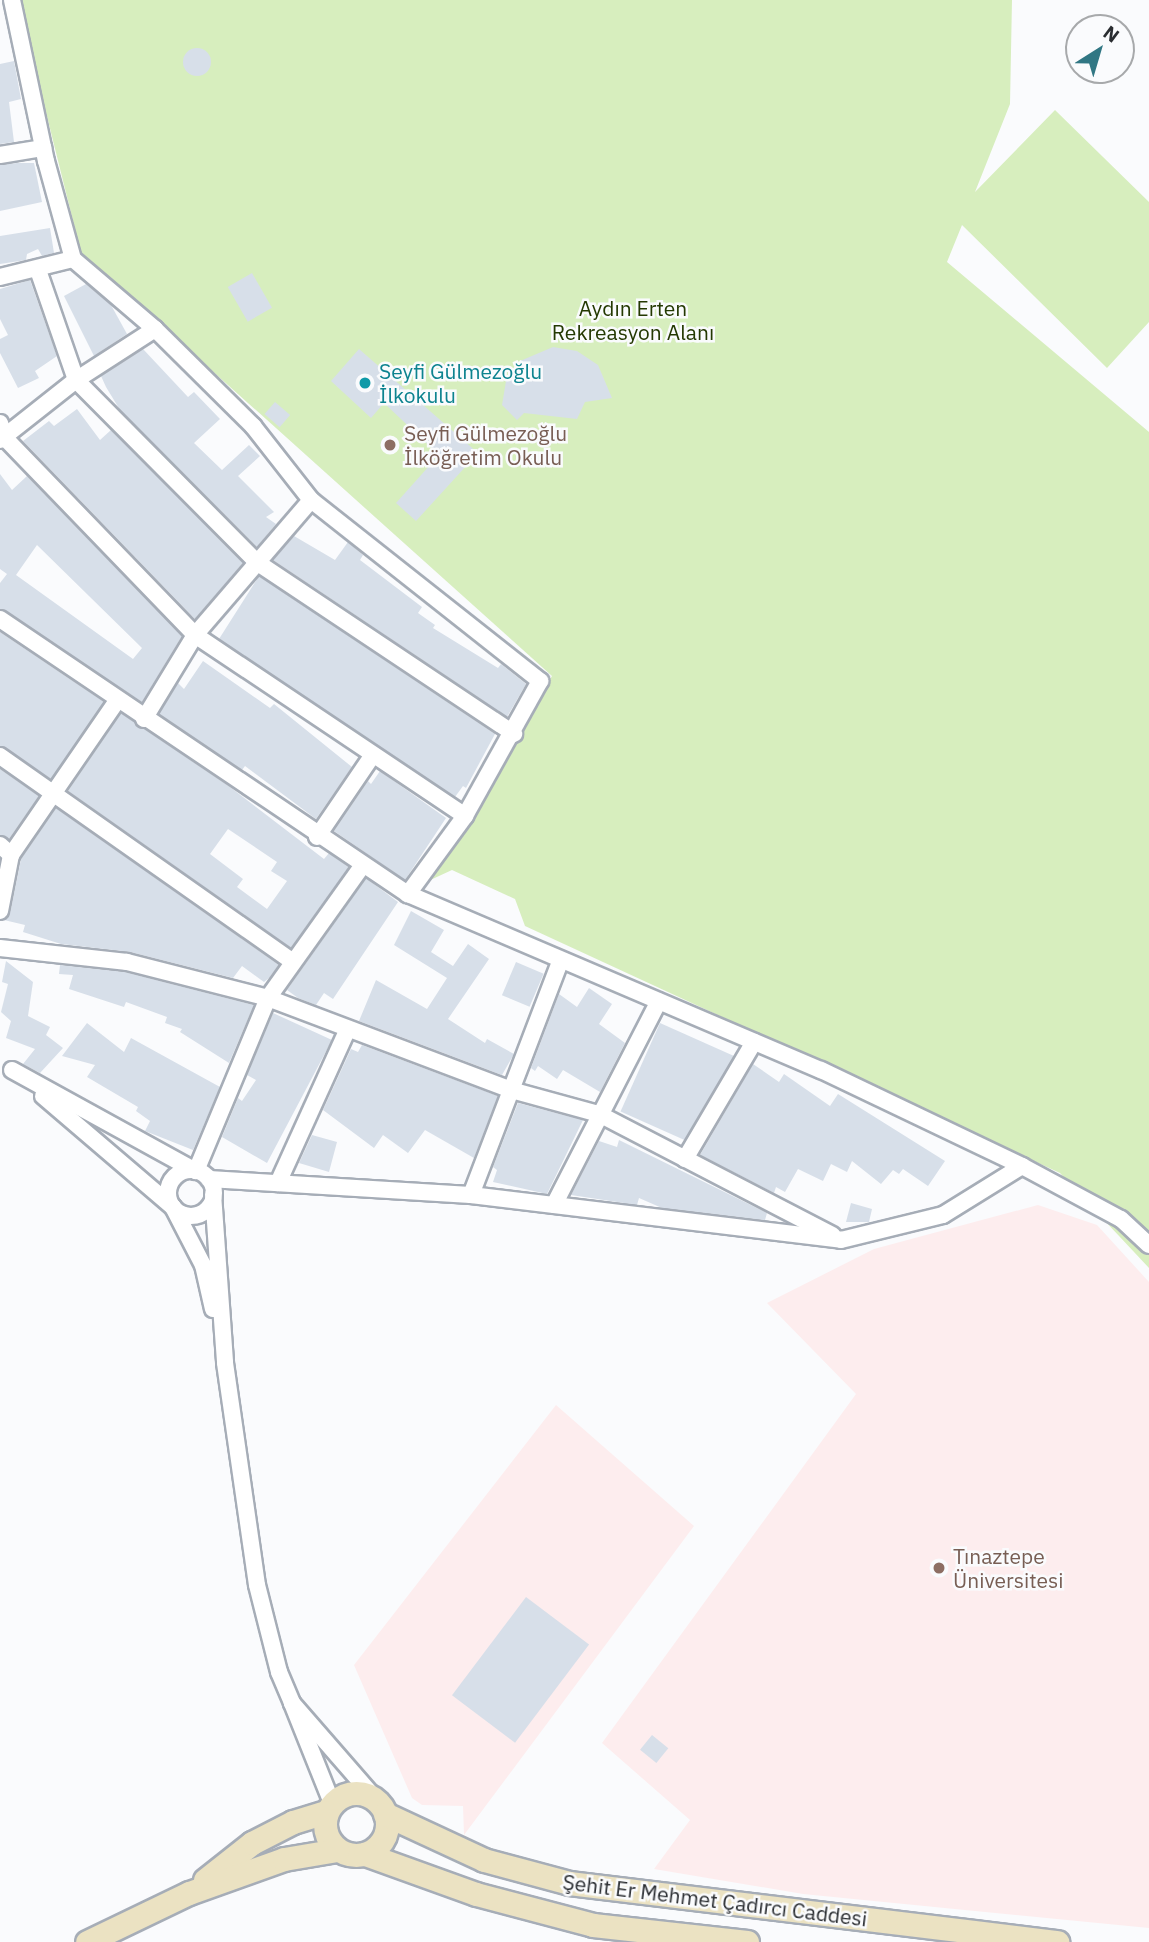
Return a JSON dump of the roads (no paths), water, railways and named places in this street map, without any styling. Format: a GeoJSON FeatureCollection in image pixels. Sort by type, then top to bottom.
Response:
{"type":"FeatureCollection","features":[{"type":"Feature","properties":{"kind":"main road"},"geometry":{"type":"LineString","coordinates":[[87,1942],[189,1893],[284,1859],[337,1850],[365,1854],[386,1833],[382,1808],[360,1793],[293,1822],[252,1843],[189,1893]]}},
{"type":"Feature","properties":{"kind":"main road"},"geometry":{"type":"LineString","coordinates":[[329,1808],[325,1833],[337,1850]]}},
{"type":"Feature","properties":{"kind":"main road","name":"Şehit Er Mehmet Çadırcı Caddesi"},"geometry":{"type":"LineString","coordinates":[[382,1808],[484,1860],[569,1883],[1057,1942]]}},
{"type":"Feature","properties":{"kind":"main road","name":"Şehit Er Mehmet Çadırcı Caddesi"},"geometry":{"type":"LineString","coordinates":[[365,1854],[476,1894],[593,1925],[747,1942]]}},
{"type":"Feature","properties":{"kind":"street"},"geometry":{"type":"LineString","coordinates":[[12,0],[43,148],[72,259],[155,329],[253,426],[311,500],[540,681],[514,734],[465,816],[408,894]]}},
{"type":"Feature","properties":{"kind":"street"},"geometry":{"type":"LineString","coordinates":[[0,155],[43,148]]}},
{"type":"Feature","properties":{"kind":"street"},"geometry":{"type":"LineString","coordinates":[[0,277],[38,270],[72,259]]}},
{"type":"Feature","properties":{"kind":"street"},"geometry":{"type":"LineString","coordinates":[[38,270],[76,380],[258,563],[514,734]]}},
{"type":"Feature","properties":{"kind":"street"},"geometry":{"type":"LineString","coordinates":[[155,329],[76,380],[2,434],[195,635],[465,816]]}},
{"type":"Feature","properties":{"kind":"street"},"geometry":{"type":"LineString","coordinates":[[144,719],[195,635],[311,500]]}},
{"type":"Feature","properties":{"kind":"street"},"geometry":{"type":"LineString","coordinates":[[0,619],[317,836],[408,894],[560,962],[754,1042],[1022,1166],[1121,1219],[1149,1245]]}},
{"type":"Feature","properties":{"kind":"street"},"geometry":{"type":"LineString","coordinates":[[0,911],[6,850],[55,796],[117,701]]}},
{"type":"Feature","properties":{"kind":"street"},"geometry":{"type":"LineString","coordinates":[[0,755],[292,961]]}},
{"type":"Feature","properties":{"kind":"street"},"geometry":{"type":"LineString","coordinates":[[317,836],[372,756]]}},
{"type":"Feature","properties":{"kind":"street"},"geometry":{"type":"LineString","coordinates":[[6,1064],[173,1207],[186,1215],[201,1213],[206,1181],[268,999],[292,961],[362,866]]}},
{"type":"Feature","properties":{"kind":"street"},"geometry":{"type":"LineString","coordinates":[[0,948],[127,962],[268,999],[511,1090],[599,1114],[841,1240]]}},
{"type":"Feature","properties":{"kind":"street"},"geometry":{"type":"LineString","coordinates":[[471,1195],[560,962]]}},
{"type":"Feature","properties":{"kind":"street"},"geometry":{"type":"LineString","coordinates":[[554,1205],[659,1001]]}},
{"type":"Feature","properties":{"kind":"street"},"geometry":{"type":"LineString","coordinates":[[278,1182],[348,1029]]}},
{"type":"Feature","properties":{"kind":"street"},"geometry":{"type":"LineString","coordinates":[[685,1159],[754,1042]]}},
{"type":"Feature","properties":{"kind":"street"},"geometry":{"type":"LineString","coordinates":[[6,1064],[206,1181]]}},
{"type":"Feature","properties":{"kind":"street"},"geometry":{"type":"LineString","coordinates":[[225,1363],[203,1265],[168,1194],[172,1180],[183,1171],[206,1181],[278,1182],[471,1195],[841,1240],[943,1215],[1022,1166]]}},
{"type":"Feature","properties":{"kind":"street"},"geometry":{"type":"LineString","coordinates":[[206,1181],[225,1363],[257,1585],[279,1672],[329,1808]]}},
{"type":"Feature","properties":{"kind":"street"},"geometry":{"type":"LineString","coordinates":[[292,1703],[382,1808]]}},
{"type":"Feature","properties":{"kind":"place","name":"Seyfi Gülmezoğlu İlkokulu"},"geometry":{"type":"Point","coordinates":[365,383]}},
{"type":"Feature","properties":{"kind":"place","name":"Seyfi Gülmezoğlu İlköğretim Okulu"},"geometry":{"type":"Point","coordinates":[390,445]}},
{"type":"Feature","properties":{"kind":"place","name":"Tınaztepe Üniversitesi"},"geometry":{"type":"Point","coordinates":[939,1568]}},
{"type":"Feature","properties":{"kind":"park label","name":"Aydın Erten Rekreasyon Alanı"},"geometry":{"type":"Point","coordinates":[633,320]}}]}
